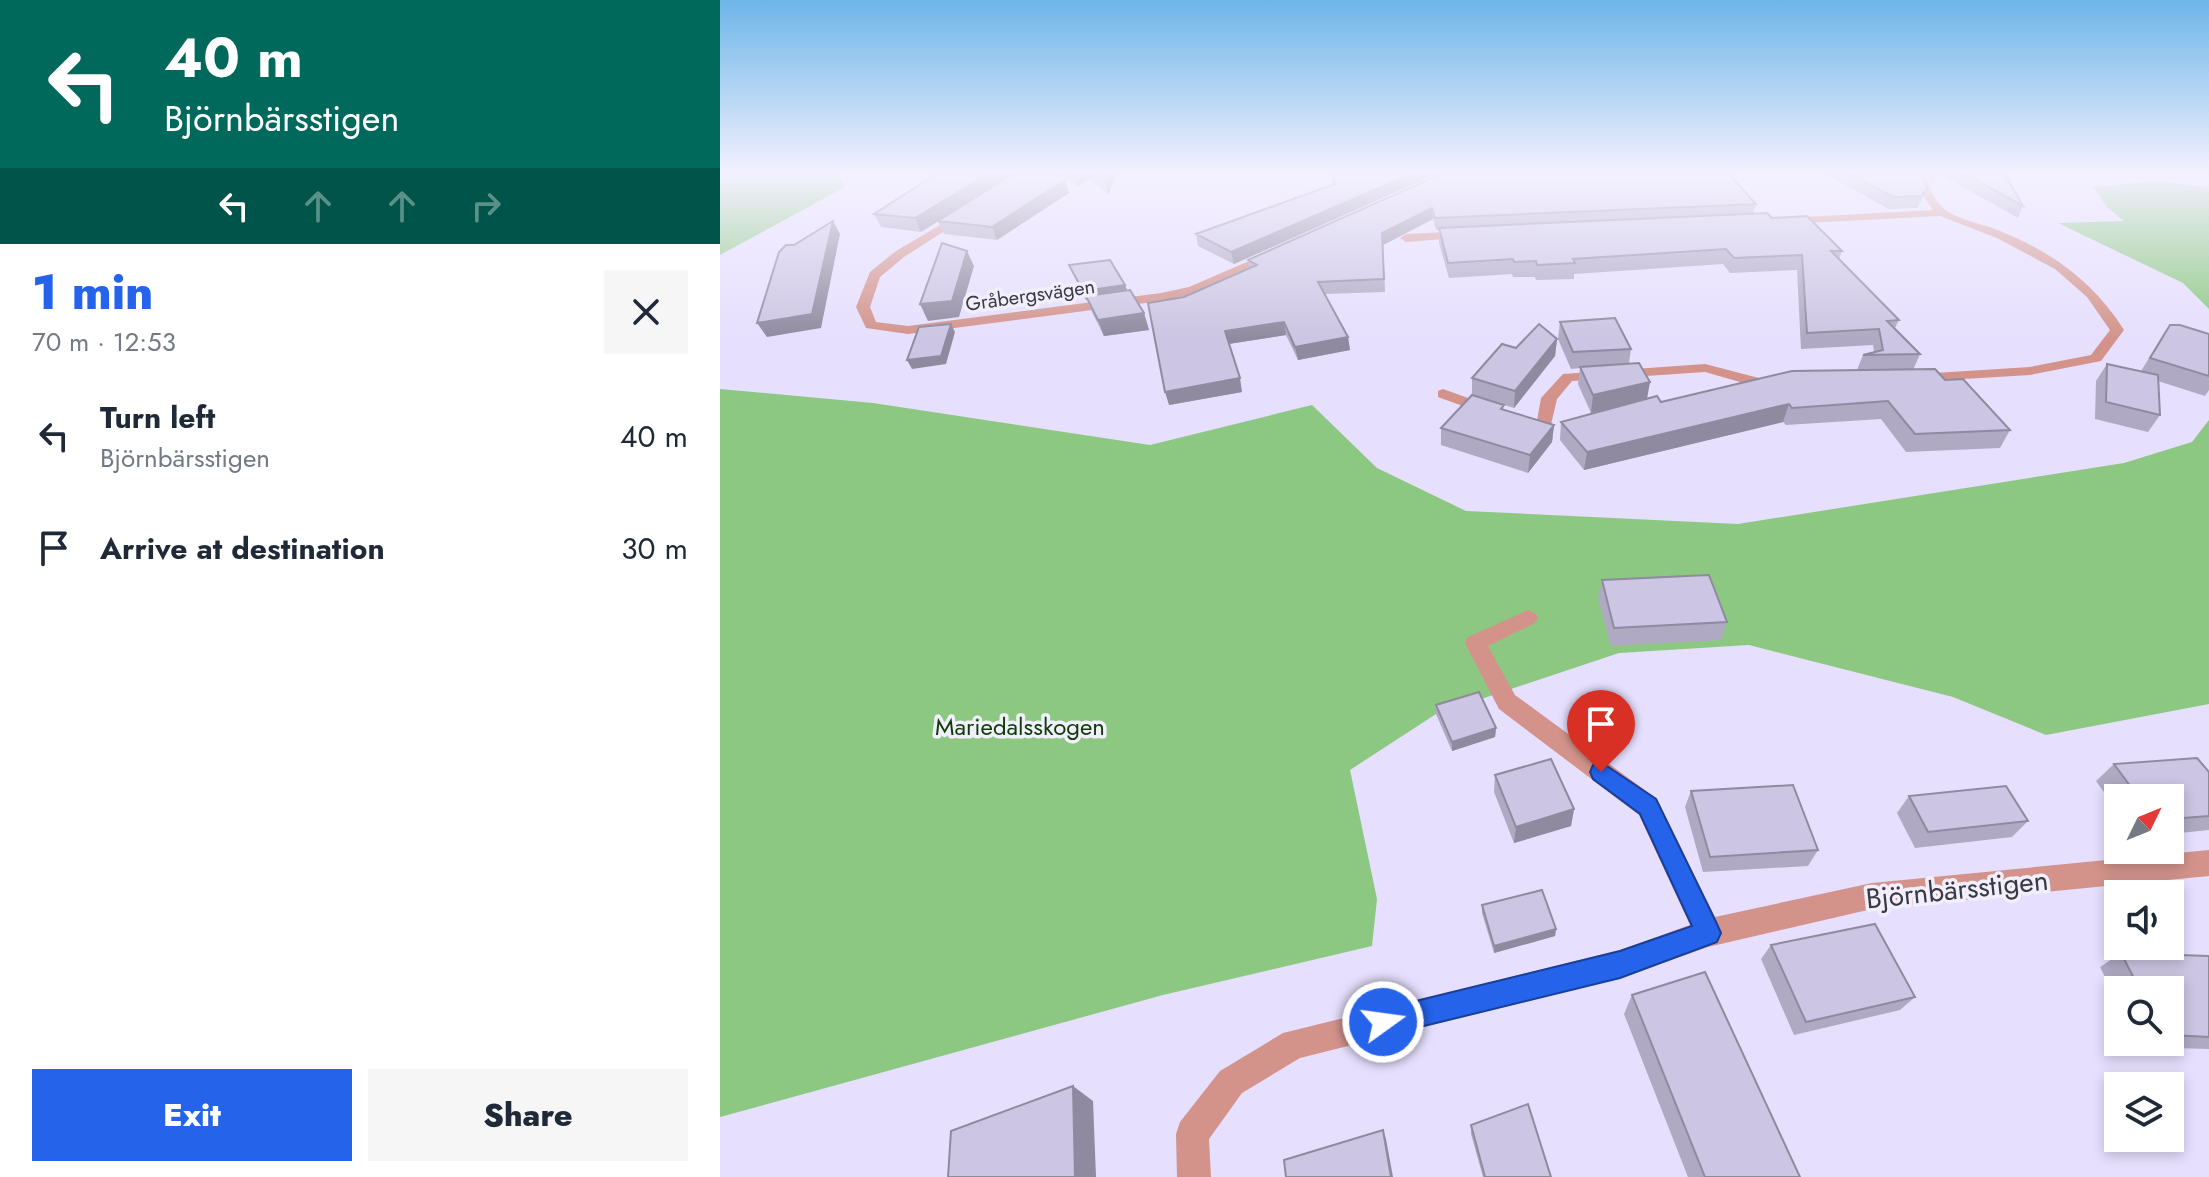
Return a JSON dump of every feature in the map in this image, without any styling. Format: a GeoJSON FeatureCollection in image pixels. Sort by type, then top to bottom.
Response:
{"type":"FeatureCollection","features":[{"type":"Feature","properties":{"kind":"street","name":"Gråbergsvägen"},"geometry":{"type":"LineString","coordinates":[[940,229],[900,254],[874,275],[863,307],[871,325],[908,330],[1161,297],[1193,290],[1294,247]]}},
{"type":"Feature","properties":{"kind":"street"},"geometry":{"type":"LineString","coordinates":[[1907,379],[2030,371],[2096,358],[2117,330],[2104,305],[2068,272],[2025,246],[1982,229]]}},
{"type":"Feature","properties":{"kind":"street"},"geometry":{"type":"LineString","coordinates":[[1406,238],[1485,234]]}},
{"type":"Feature","properties":{"kind":"street"},"geometry":{"type":"LineString","coordinates":[[1545,424],[1549,398],[1568,377],[1705,368],[1760,381],[1724,388]]}},
{"type":"Feature","properties":{"kind":"street"},"geometry":{"type":"LineString","coordinates":[[1443,394],[1505,415]]}},
{"type":"Feature","properties":{"kind":"street"},"geometry":{"type":"LineString","coordinates":[[1528,618],[1476,643],[1507,702],[1648,807],[1708,933]]}},
{"type":"Feature","properties":{"kind":"street","name":"Björnbärsstigen"},"geometry":{"type":"LineString","coordinates":[[1194,1177],[1192,1134],[1231,1082],[1294,1044],[1620,964],[1708,933],[1872,896],[2209,863]]}},
{"type":"Feature","properties":{"kind":"green space"},"geometry":{"type":"Polygon","coordinates":[[[720,229],[768,229],[720,255],[720,229]]]}},
{"type":"Feature","properties":{"kind":"green space"},"geometry":{"type":"Polygon","coordinates":[[[2070,229],[2209,229],[2209,309],[2183,283],[2070,229]]]}},
{"type":"Feature","properties":{"kind":"green space","name":"Mariedalsskogen"},"geometry":{"type":"Polygon","coordinates":[[[720,389],[873,403],[1150,445],[1312,405],[1377,468],[1466,511],[1738,524],[2124,463],[2192,442],[2209,420],[2209,704],[2046,735],[1953,697],[1749,645],[1619,653],[1436,714],[1350,770],[1377,899],[1372,946],[1163,995],[720,1117],[720,389]]]}},
{"type":"Feature","properties":{"kind":"building"},"geometry":{"type":"Polygon","coordinates":[[[820,229],[831,229],[812,314],[757,323],[779,252],[786,245],[794,245],[820,229]]]}},
{"type":"Feature","properties":{"kind":"building"},"geometry":{"type":"Polygon","coordinates":[[[1210,229],[1284,229],[1231,252],[1196,234],[1210,229]]]}},
{"type":"Feature","properties":{"kind":"building"},"geometry":{"type":"Polygon","coordinates":[[[1318,229],[1390,229],[1382,233],[1384,279],[1318,282],[1348,337],[1295,347],[1284,322],[1225,331],[1240,378],[1165,392],[1148,303],[1184,297],[1257,265],[1248,260],[1318,229]]]}},
{"type":"Feature","properties":{"kind":"building"},"geometry":{"type":"Polygon","coordinates":[[[1439,229],[1820,229],[1842,251],[1831,251],[1899,320],[1887,321],[1920,354],[1863,355],[1883,350],[1879,329],[1807,333],[1802,255],[1734,258],[1726,249],[1573,259],[1575,263],[1537,265],[1536,261],[1514,262],[1513,259],[1448,263],[1439,229]]]}},
{"type":"Feature","properties":{"kind":"building"},"geometry":{"type":"Polygon","coordinates":[[[942,243],[967,251],[952,301],[920,304],[942,243]]]}},
{"type":"Feature","properties":{"kind":"building"},"geometry":{"type":"Polygon","coordinates":[[[1110,260],[1125,285],[1083,291],[1069,265],[1110,260]]]}},
{"type":"Feature","properties":{"kind":"building"},"geometry":{"type":"Polygon","coordinates":[[[1130,290],[1144,313],[1098,320],[1086,296],[1130,290]]]}},
{"type":"Feature","properties":{"kind":"building"},"geometry":{"type":"Polygon","coordinates":[[[1615,318],[1631,349],[1573,352],[1560,322],[1615,318]]]}},
{"type":"Feature","properties":{"kind":"building"},"geometry":{"type":"Polygon","coordinates":[[[951,324],[941,356],[907,360],[919,327],[951,324]]]}},
{"type":"Feature","properties":{"kind":"building"},"geometry":{"type":"Polygon","coordinates":[[[1539,324],[1557,339],[1515,391],[1472,378],[1502,344],[1516,348],[1539,324]]]}},
{"type":"Feature","properties":{"kind":"building"},"geometry":{"type":"Polygon","coordinates":[[[2170,325],[2209,334],[2209,376],[2150,358],[2170,325]]]}},
{"type":"Feature","properties":{"kind":"building"},"geometry":{"type":"Polygon","coordinates":[[[1639,363],[1650,382],[1593,395],[1580,367],[1639,363]]]}},
{"type":"Feature","properties":{"kind":"building"},"geometry":{"type":"Polygon","coordinates":[[[2107,364],[2158,375],[2160,415],[2106,402],[2107,364]]]}},
{"type":"Feature","properties":{"kind":"building"},"geometry":{"type":"Polygon","coordinates":[[[1935,369],[1945,380],[1963,379],[2010,430],[1915,434],[1888,401],[1792,408],[1789,404],[1587,452],[1561,422],[1657,396],[1661,402],[1792,371],[1935,369]]]}},
{"type":"Feature","properties":{"kind":"building"},"geometry":{"type":"Polygon","coordinates":[[[1472,395],[1504,405],[1501,409],[1554,425],[1530,455],[1441,428],[1472,395]]]}},
{"type":"Feature","properties":{"kind":"building"},"geometry":{"type":"Polygon","coordinates":[[[1709,575],[1727,622],[1614,628],[1602,580],[1709,575]]]}},
{"type":"Feature","properties":{"kind":"building"},"geometry":{"type":"Polygon","coordinates":[[[1479,692],[1496,728],[1452,742],[1436,705],[1479,692]]]}},
{"type":"Feature","properties":{"kind":"building"},"geometry":{"type":"Polygon","coordinates":[[[2197,758],[2209,772],[2209,816],[2184,818],[2184,784],[2129,784],[2114,764],[2197,758]]]}},
{"type":"Feature","properties":{"kind":"building"},"geometry":{"type":"Polygon","coordinates":[[[1551,759],[1574,809],[1516,827],[1495,775],[1551,759]]]}},
{"type":"Feature","properties":{"kind":"building"},"geometry":{"type":"Polygon","coordinates":[[[1793,785],[1818,850],[1710,857],[1691,791],[1793,785]]]}},
{"type":"Feature","properties":{"kind":"building"},"geometry":{"type":"Polygon","coordinates":[[[2006,786],[2028,821],[1928,832],[1909,796],[2006,786]]]}},
{"type":"Feature","properties":{"kind":"building"},"geometry":{"type":"Polygon","coordinates":[[[1542,890],[1556,929],[1494,946],[1482,905],[1542,890]]]}},
{"type":"Feature","properties":{"kind":"building"},"geometry":{"type":"Polygon","coordinates":[[[1875,924],[1915,997],[1806,1022],[1771,945],[1875,924]]]}},
{"type":"Feature","properties":{"kind":"building"},"geometry":{"type":"Polygon","coordinates":[[[2184,955],[2209,956],[2209,1037],[2184,1036],[2184,976],[2133,976],[2125,960],[2184,960],[2184,955]]]}},
{"type":"Feature","properties":{"kind":"building"},"geometry":{"type":"Polygon","coordinates":[[[1705,972],[1800,1177],[1705,1177],[1632,995],[1705,972]]]}},
{"type":"Feature","properties":{"kind":"building"},"geometry":{"type":"Polygon","coordinates":[[[1073,1086],[1075,1177],[948,1177],[951,1131],[1073,1086]]]}},
{"type":"Feature","properties":{"kind":"building"},"geometry":{"type":"Polygon","coordinates":[[[1528,1104],[1551,1177],[1485,1177],[1471,1125],[1528,1104]]]}},
{"type":"Feature","properties":{"kind":"building"},"geometry":{"type":"Polygon","coordinates":[[[1383,1130],[1391,1177],[1286,1177],[1284,1160],[1383,1130]]]}},
{"type":"Feature","properties":{"kind":"route"},"geometry":{"type":"LineString","coordinates":[[1383,1022],[1620,964],[1708,933],[1648,807],[1601,772]]}}]}
